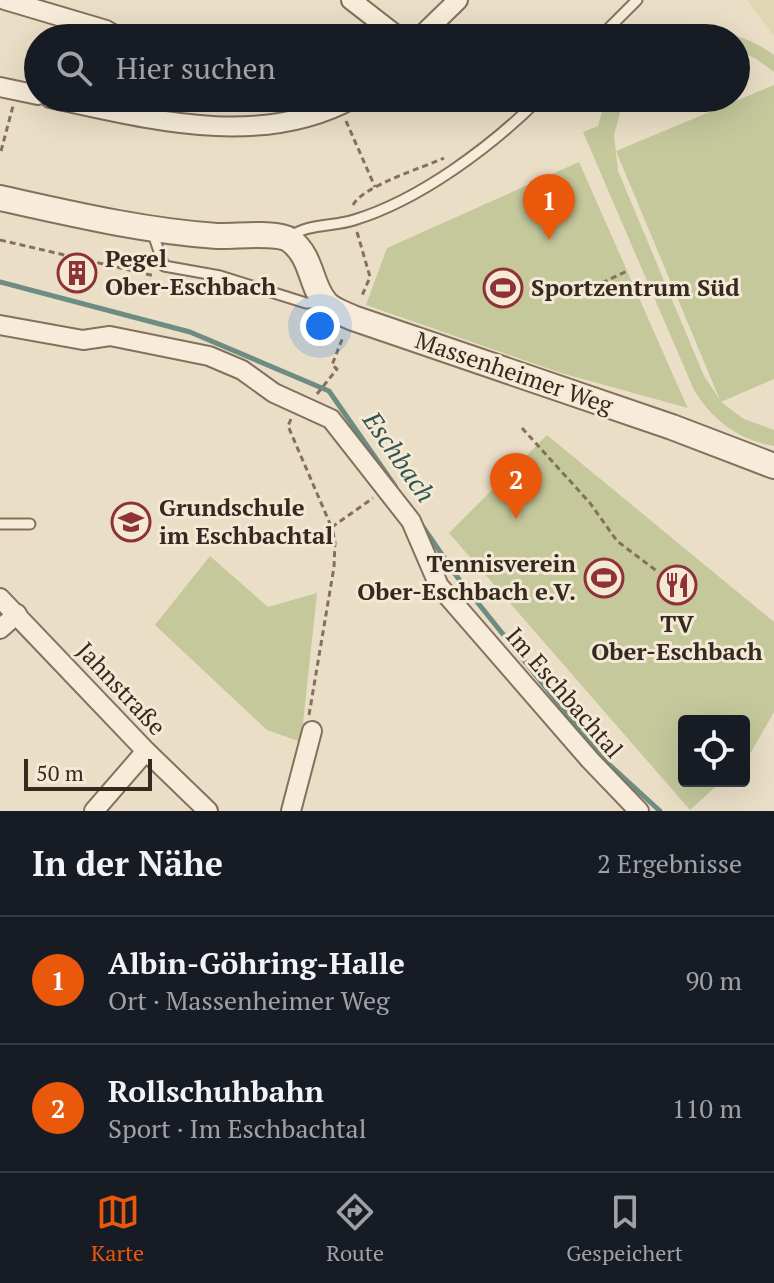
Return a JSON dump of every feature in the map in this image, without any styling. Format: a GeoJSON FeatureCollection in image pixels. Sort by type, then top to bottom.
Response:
{"type":"FeatureCollection","features":[{"type":"Feature","properties":{"kind":"street"},"geometry":{"type":"LineString","coordinates":[[5,0],[86,24]]}},
{"type":"Feature","properties":{"kind":"street"},"geometry":{"type":"LineString","coordinates":[[351,0],[382,24]]}},
{"type":"Feature","properties":{"kind":"street"},"geometry":{"type":"LineString","coordinates":[[433,24],[458,0]]}},
{"type":"Feature","properties":{"kind":"street"},"geometry":{"type":"LineString","coordinates":[[139,112],[184,123],[229,127],[273,126],[316,112]]}},
{"type":"Feature","properties":{"kind":"street"},"geometry":{"type":"LineString","coordinates":[[0,198],[151,229],[289,239],[307,261],[326,303]]}},
{"type":"Feature","properties":{"kind":"street","name":"Massenheimer Weg"},"geometry":{"type":"LineString","coordinates":[[326,303],[350,324],[672,427],[774,466]]}},
{"type":"Feature","properties":{"kind":"street","name":"Im Eschbachtal"},"geometry":{"type":"LineString","coordinates":[[0,325],[83,340],[110,336],[209,356],[242,370],[274,393],[304,401],[331,419],[411,521],[439,586],[590,760],[639,811]]}},
{"type":"Feature","properties":{"kind":"street","name":"Jahnstraße"},"geometry":{"type":"LineString","coordinates":[[0,598],[146,751],[208,811]]}},
{"type":"Feature","properties":{"kind":"street"},"geometry":{"type":"LineString","coordinates":[[0,629],[17,614]]}},
{"type":"Feature","properties":{"kind":"street"},"geometry":{"type":"LineString","coordinates":[[291,811],[312,731]]}},
{"type":"Feature","properties":{"kind":"street"},"geometry":{"type":"LineString","coordinates":[[94,811],[146,751]]}},
{"type":"Feature","properties":{"kind":"lane"},"geometry":{"type":"LineString","coordinates":[[613,24],[637,0]]}},
{"type":"Feature","properties":{"kind":"lane"},"geometry":{"type":"LineString","coordinates":[[289,239],[298,231],[354,220],[426,186],[475,155],[526,112]]}},
{"type":"Feature","properties":{"kind":"lane"},"geometry":{"type":"LineString","coordinates":[[151,229],[164,266],[220,276],[306,303],[326,303]]}},
{"type":"Feature","properties":{"kind":"lane"},"geometry":{"type":"LineString","coordinates":[[0,524],[30,524]]}},
{"type":"Feature","properties":{"kind":"path"},"geometry":{"type":"LineString","coordinates":[[1,151],[8,89]]}},
{"type":"Feature","properties":{"kind":"path"},"geometry":{"type":"LineString","coordinates":[[350,112],[375,188]]}},
{"type":"Feature","properties":{"kind":"path"},"geometry":{"type":"LineString","coordinates":[[362,195],[455,153]]}},
{"type":"Feature","properties":{"kind":"path"},"geometry":{"type":"LineString","coordinates":[[381,186],[384,191]]}},
{"type":"Feature","properties":{"kind":"path"},"geometry":{"type":"LineString","coordinates":[[312,731],[307,729],[334,567],[335,542],[332,527],[288,426],[304,401],[336,371],[332,365],[370,277],[354,220]]}},
{"type":"Feature","properties":{"kind":"path"},"geometry":{"type":"LineString","coordinates":[[602,283],[627,271]]}},
{"type":"Feature","properties":{"kind":"path"},"geometry":{"type":"LineString","coordinates":[[522,428],[590,503],[617,541],[658,572]]}},
{"type":"Feature","properties":{"kind":"path"},"geometry":{"type":"LineString","coordinates":[[332,527],[385,489]]}},
{"type":"Feature","properties":{"kind":"shaded area"},"geometry":{"type":"Polygon","coordinates":[[[747,0],[774,0],[774,36],[747,0]]]}},
{"type":"Feature","properties":{"kind":"green space"},"geometry":{"type":"Polygon","coordinates":[[[750,41],[774,55],[774,72],[750,56],[750,41]]]}},
{"type":"Feature","properties":{"kind":"green space"},"geometry":{"type":"Polygon","coordinates":[[[774,85],[774,379],[721,402],[744,419],[774,430],[774,446],[749,439],[728,427],[709,411],[694,390],[583,132],[598,126],[602,112],[620,112],[614,135],[618,171],[704,376],[720,400],[616,151],[709,112],[750,112],[750,95],[774,85]]]}},
{"type":"Feature","properties":{"kind":"green space","name":"Sportzentrum Süd"},"geometry":{"type":"Polygon","coordinates":[[[579,162],[688,408],[561,373],[366,305],[387,248],[579,162]]]}},
{"type":"Feature","properties":{"kind":"green space","name":"Tennisverein Ober-Eschbach e.V."},"geometry":{"type":"Polygon","coordinates":[[[547,435],[774,622],[774,712],[750,754],[750,715],[678,715],[678,787],[715,787],[690,810],[449,533],[547,435]]]}},
{"type":"Feature","properties":{"kind":"green space"},"geometry":{"type":"Polygon","coordinates":[[[210,556],[268,607],[317,593],[301,742],[267,730],[155,625],[210,556]]]}},
{"type":"Feature","properties":{"kind":"waterway","name":"Eschbach"},"geometry":{"type":"LineString","coordinates":[[0,282],[190,332],[329,391],[395,486]]}},
{"type":"Feature","properties":{"kind":"waterway","name":"Eschbach"},"geometry":{"type":"LineString","coordinates":[[421,524],[458,578],[602,758],[660,811]]}},
{"type":"Feature","properties":{"kind":"place","name":"Albin-Göhring-Halle"},"geometry":{"type":"Point","coordinates":[549,240]}},
{"type":"Feature","properties":{"kind":"place","name":"Pegel Ober-Eschbach"},"geometry":{"type":"Point","coordinates":[77,273]}},
{"type":"Feature","properties":{"kind":"place","name":"Sportzentrum Süd"},"geometry":{"type":"Point","coordinates":[503,288]}},
{"type":"Feature","properties":{"kind":"place","name":"Rollschuhbahn"},"geometry":{"type":"Point","coordinates":[516,519]}},
{"type":"Feature","properties":{"kind":"place","name":"Grundschule im Eschbachtal"},"geometry":{"type":"Point","coordinates":[131,522]}},
{"type":"Feature","properties":{"kind":"place","name":"Tennisverein Ober-Eschbach e.V."},"geometry":{"type":"Point","coordinates":[604,578]}},
{"type":"Feature","properties":{"kind":"place","name":"TV Ober-Eschbach"},"geometry":{"type":"Point","coordinates":[677,585]}}]}
